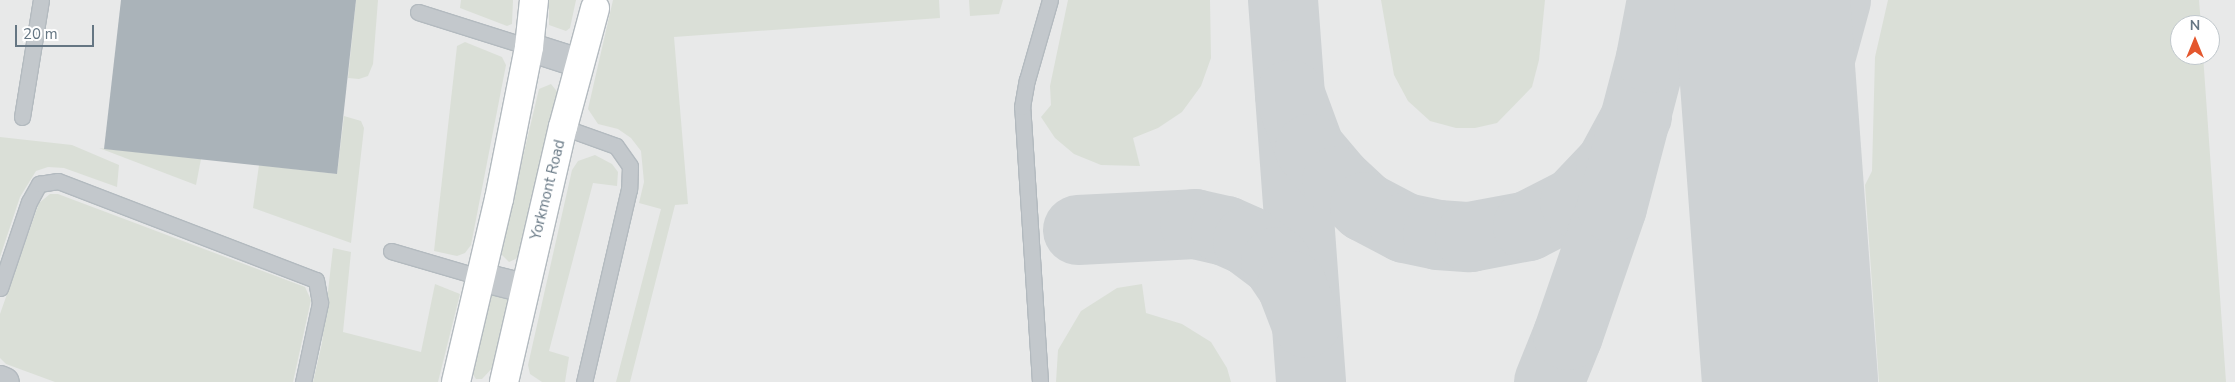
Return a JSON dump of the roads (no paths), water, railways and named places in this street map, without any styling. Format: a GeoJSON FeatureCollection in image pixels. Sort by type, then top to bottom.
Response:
{"type":"FeatureCollection","features":[{"type":"Feature","properties":{"kind":"street"},"geometry":{"type":"LineString","coordinates":[[456,382],[529,47],[534,0]]}},
{"type":"Feature","properties":{"kind":"street","name":"Yorkmont Road"},"geometry":{"type":"LineString","coordinates":[[504,382],[524,288],[563,127],[596,4]]}},
{"type":"Feature","properties":{"kind":"street"},"geometry":{"type":"LineString","coordinates":[[529,47],[579,63]]}},
{"type":"Feature","properties":{"kind":"street"},"geometry":{"type":"LineString","coordinates":[[480,277],[524,288]]}},
{"type":"Feature","properties":{"kind":"street"},"geometry":{"type":"LineString","coordinates":[[0,380],[5,382]]}},
{"type":"Feature","properties":{"kind":"lane"},"geometry":{"type":"LineString","coordinates":[[22,117],[41,0]]}},
{"type":"Feature","properties":{"kind":"lane"},"geometry":{"type":"LineString","coordinates":[[1040,382],[1022,108],[1027,80],[1050,0]]}},
{"type":"Feature","properties":{"kind":"lane"},"geometry":{"type":"LineString","coordinates":[[418,12],[529,47]]}},
{"type":"Feature","properties":{"kind":"lane"},"geometry":{"type":"LineString","coordinates":[[563,127],[616,146],[630,166],[629,189],[584,382]]}},
{"type":"Feature","properties":{"kind":"lane"},"geometry":{"type":"LineString","coordinates":[[0,288],[29,202],[39,184],[58,181],[316,280],[320,303],[303,382]]}},
{"type":"Feature","properties":{"kind":"lane"},"geometry":{"type":"LineString","coordinates":[[391,250],[480,277]]}}]}
